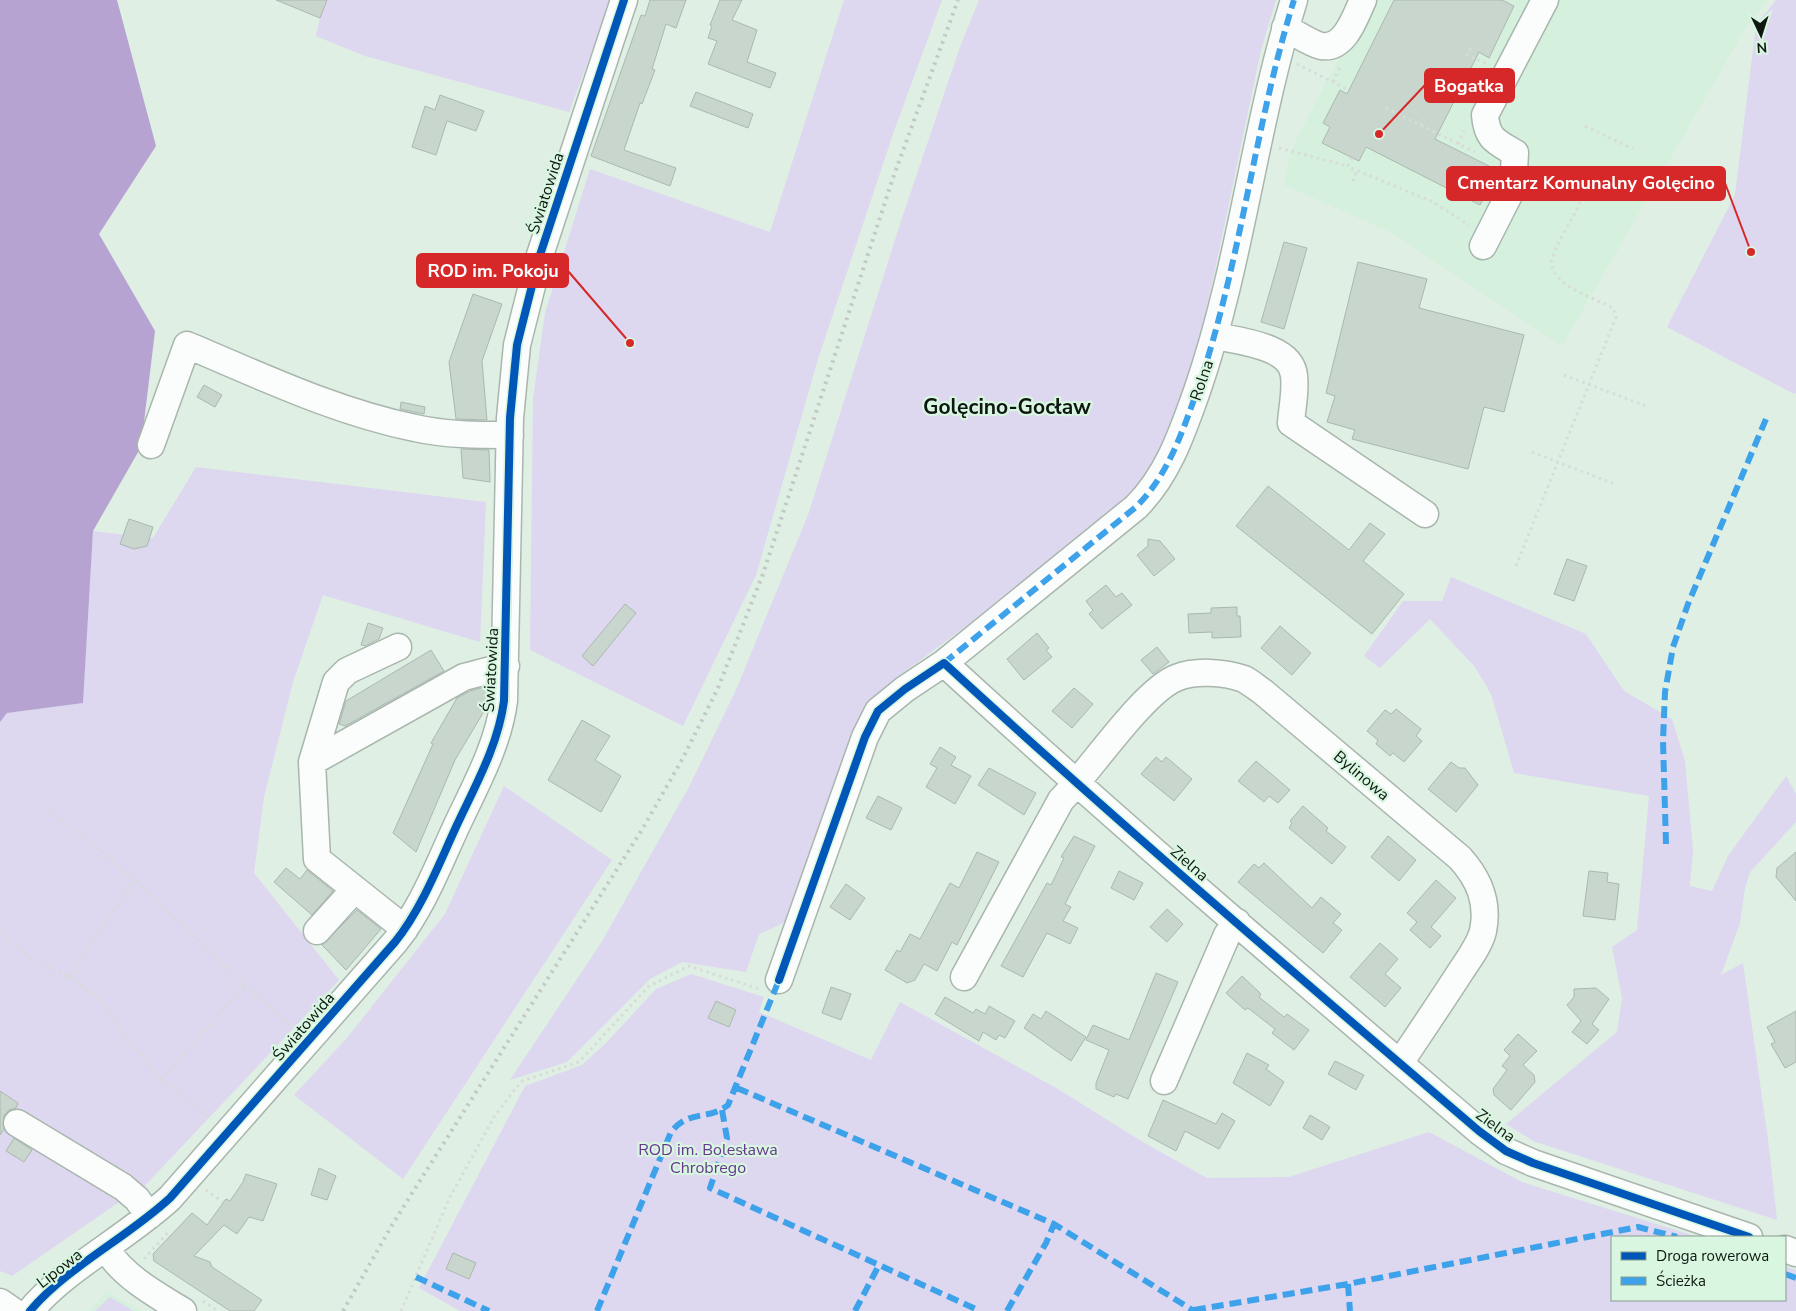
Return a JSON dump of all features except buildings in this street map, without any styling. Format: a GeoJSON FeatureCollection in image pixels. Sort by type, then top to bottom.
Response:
{"type":"FeatureCollection","features":[{"type":"Feature","properties":{"kind":"street","name":"Światowida"},"geometry":{"type":"LineString","coordinates":[[106,1249],[149,1216],[187,1180],[405,929],[433,878],[495,742],[504,707],[510,435],[515,360],[530,287],[624,0]]}},
{"type":"Feature","properties":{"kind":"street","name":"Rolna"},"geometry":{"type":"LineString","coordinates":[[944,663],[1136,507],[1150,493],[1178,443],[1216,336],[1285,28],[1294,0]]}},
{"type":"Feature","properties":{"kind":"street"},"geometry":{"type":"LineString","coordinates":[[1285,28],[1321,46],[1334,45],[1343,39],[1363,0]]}},
{"type":"Feature","properties":{"kind":"street"},"geometry":{"type":"LineString","coordinates":[[1479,237],[1513,188],[1515,153],[1495,142],[1486,131],[1485,115],[1545,0]]}},
{"type":"Feature","properties":{"kind":"street"},"geometry":{"type":"LineString","coordinates":[[1216,336],[1276,351],[1286,357],[1291,364],[1294,375],[1291,423],[1425,514]]}},
{"type":"Feature","properties":{"kind":"street"},"geometry":{"type":"LineString","coordinates":[[151,445],[187,345],[289,388],[372,418],[418,429],[510,435]]}},
{"type":"Feature","properties":{"kind":"street"},"geometry":{"type":"LineString","coordinates":[[398,647],[347,671],[336,682],[312,762],[317,859],[405,929]]}},
{"type":"Feature","properties":{"kind":"street"},"geometry":{"type":"LineString","coordinates":[[771,985],[865,736],[878,711],[905,689],[944,663]]}},
{"type":"Feature","properties":{"kind":"street","name":"Zielna"},"geometry":{"type":"LineString","coordinates":[[944,663],[1237,922],[1479,1131],[1506,1151],[1574,1179],[1746,1236]]}},
{"type":"Feature","properties":{"kind":"street"},"geometry":{"type":"LineString","coordinates":[[312,762],[464,677],[506,666]]}},
{"type":"Feature","properties":{"kind":"street","name":"Bylinowa"},"geometry":{"type":"LineString","coordinates":[[1078,783],[1137,710],[1160,688],[1176,678],[1196,673],[1217,674],[1244,680],[1263,692],[1460,858],[1474,873],[1483,893],[1485,911],[1483,932],[1456,978],[1400,1063]]}},
{"type":"Feature","properties":{"kind":"street"},"geometry":{"type":"LineString","coordinates":[[964,977],[1061,800],[1078,783]]}},
{"type":"Feature","properties":{"kind":"street"},"geometry":{"type":"LineString","coordinates":[[317,931],[354,890]]}},
{"type":"Feature","properties":{"kind":"street"},"geometry":{"type":"LineString","coordinates":[[1164,1081],[1227,935],[1237,922]]}},
{"type":"Feature","properties":{"kind":"street"},"geometry":{"type":"LineString","coordinates":[[17,1123],[122,1187],[137,1199],[149,1216]]}},
{"type":"Feature","properties":{"kind":"street"},"geometry":{"type":"LineString","coordinates":[[106,1249],[116,1263],[130,1276],[183,1311]]}},
{"type":"Feature","properties":{"kind":"street","name":"Lipowa"},"geometry":{"type":"LineString","coordinates":[[30,1311],[57,1285],[106,1249]]}},
{"type":"Feature","properties":{"kind":"street"},"geometry":{"type":"LineString","coordinates":[[0,1302],[13,1311]]}},
{"type":"Feature","properties":{"kind":"path"},"geometry":{"type":"LineString","coordinates":[[1295,63],[1349,90]]}},
{"type":"Feature","properties":{"kind":"path"},"geometry":{"type":"LineString","coordinates":[[1386,108],[1484,157]]}},
{"type":"Feature","properties":{"kind":"path"},"geometry":{"type":"LineString","coordinates":[[1421,126],[1424,119]]}},
{"type":"Feature","properties":{"kind":"path"},"geometry":{"type":"LineString","coordinates":[[1585,126],[1633,150]]}},
{"type":"Feature","properties":{"kind":"path"},"geometry":{"type":"LineString","coordinates":[[1274,142],[1284,151],[1348,166],[1434,202],[1471,226],[1479,237]]}},
{"type":"Feature","properties":{"kind":"path"},"geometry":{"type":"LineString","coordinates":[[1348,166],[1352,158]]}},
{"type":"Feature","properties":{"kind":"path"},"geometry":{"type":"LineString","coordinates":[[1514,168],[1522,168],[1554,182],[1579,200],[1580,204],[1552,258],[1552,266],[1555,275],[1561,281],[1613,308],[1616,312],[1614,324],[1516,566]]}},
{"type":"Feature","properties":{"kind":"path"},"geometry":{"type":"LineString","coordinates":[[1353,181],[1357,170]]}},
{"type":"Feature","properties":{"kind":"path"},"geometry":{"type":"LineString","coordinates":[[1564,375],[1646,406]]}},
{"type":"Feature","properties":{"kind":"path"},"geometry":{"type":"LineString","coordinates":[[1532,452],[1617,485]]}},
{"type":"Feature","properties":{"kind":"path"},"geometry":{"type":"LineString","coordinates":[[50,812],[77,831],[135,880],[244,986],[296,1030]]}},
{"type":"Feature","properties":{"kind":"path"},"geometry":{"type":"LineString","coordinates":[[69,977],[135,880]]}},
{"type":"Feature","properties":{"kind":"path"},"geometry":{"type":"LineString","coordinates":[[0,932],[31,958],[69,977],[93,993],[105,1006],[127,1040],[161,1080],[215,1121]]}},
{"type":"Feature","properties":{"kind":"path"},"geometry":{"type":"LineString","coordinates":[[401,1311],[449,1199],[494,1117],[522,1081],[579,1062],[649,986],[689,966],[771,985]]}},
{"type":"Feature","properties":{"kind":"path"},"geometry":{"type":"LineString","coordinates":[[161,1080],[244,986]]}},
{"type":"Feature","properties":{"kind":"path"},"geometry":{"type":"LineString","coordinates":[[204,1189],[223,1202]]}},
{"type":"Feature","properties":{"kind":"shaded area"},"geometry":{"type":"Polygon","coordinates":[[[0,0],[117,0],[156,146],[99,234],[155,331],[141,447],[93,531],[83,703],[7,713],[0,722],[0,0]]]}},
{"type":"Feature","properties":{"kind":"shaded area"},"geometry":{"type":"Polygon","coordinates":[[[1369,0],[1768,0],[1748,24],[1562,346],[1388,231],[1284,185],[1291,150],[1369,0]]]}},
{"type":"Feature","properties":{"kind":"shaded area"},"geometry":{"type":"Polygon","coordinates":[[[107,1292],[142,1311],[89,1311],[107,1292]]]}},
{"type":"Feature","properties":{"kind":"green space"},"geometry":{"type":"Polygon","coordinates":[[[327,0],[611,0],[569,112],[365,56],[316,36],[327,0]]]}},
{"type":"Feature","properties":{"kind":"green space"},"geometry":{"type":"Polygon","coordinates":[[[844,0],[942,0],[894,131],[818,359],[756,575],[683,726],[530,650],[533,399],[545,313],[590,169],[770,232],[844,0]]]}},
{"type":"Feature","properties":{"kind":"green space"},"geometry":{"type":"Polygon","coordinates":[[[979,0],[1276,0],[1261,50],[1198,351],[1158,461],[1135,492],[1081,541],[888,684],[865,710],[821,820],[788,921],[759,934],[746,972],[682,962],[650,979],[567,1062],[510,1080],[601,943],[689,787],[736,690],[808,515],[900,224],[960,47],[979,0]]]}},
{"type":"Feature","properties":{"kind":"green space"},"geometry":{"type":"Polygon","coordinates":[[[1776,0],[1796,0],[1796,393],[1794,394],[1667,327],[1735,195],[1756,25],[1776,0]]]}},
{"type":"Feature","properties":{"kind":"green space"},"geometry":{"type":"Polygon","coordinates":[[[196,467],[486,502],[480,642],[323,595],[293,682],[264,797],[254,873],[339,980],[138,1193],[128,1196],[12,1276],[0,1271],[0,722],[6,713],[83,703],[93,531],[153,538],[196,467]]]}},
{"type":"Feature","properties":{"kind":"green space"},"geometry":{"type":"Polygon","coordinates":[[[1451,577],[1586,634],[1624,691],[1672,719],[1685,761],[1693,850],[1690,886],[1712,891],[1728,856],[1786,776],[1796,794],[1796,822],[1750,872],[1745,888],[1740,923],[1721,975],[1743,963],[1769,1147],[1777,1220],[1533,1141],[1506,1124],[1617,1032],[1622,998],[1612,947],[1637,930],[1649,796],[1514,773],[1491,694],[1475,667],[1430,619],[1380,668],[1364,656],[1403,601],[1442,601],[1451,577]]]}},
{"type":"Feature","properties":{"kind":"green space"},"geometry":{"type":"Polygon","coordinates":[[[504,786],[612,860],[403,1179],[294,1095],[347,1038],[445,914],[504,786]]]}},
{"type":"Feature","properties":{"kind":"green space","name":"ROD im. Bolesława Chrobrego"},"geometry":{"type":"Polygon","coordinates":[[[691,974],[764,997],[759,1012],[871,1060],[900,1002],[1058,1089],[1141,1141],[1207,1178],[1289,1177],[1429,1132],[1522,1182],[1695,1236],[1611,1236],[1611,1301],[1786,1301],[1786,1266],[1796,1270],[1796,1311],[460,1311],[419,1288],[525,1086],[582,1065],[607,1042],[656,989],[691,974]]]}},
{"type":"Feature","properties":{"kind":"green space"},"geometry":{"type":"Polygon","coordinates":[[[110,1297],[132,1310],[134,1311],[95,1311],[110,1297]]]}},
{"type":"Feature","properties":{"kind":"tram line"},"geometry":{"type":"LineString","coordinates":[[25,1311],[56,1279],[165,1197],[385,947],[396,933],[423,888],[476,776],[489,744],[501,692],[506,418],[515,336],[536,252],[620,0]]}},
{"type":"Feature","properties":{"kind":"tram line"},"geometry":{"type":"LineString","coordinates":[[36,1311],[88,1265],[144,1225],[179,1195],[400,942],[426,902],[482,784],[496,752],[509,702],[515,409],[523,337],[544,255],[628,0]]}},
{"type":"Feature","properties":{"kind":"railway"},"geometry":{"type":"LineString","coordinates":[[343,1311],[392,1225],[643,828],[683,758],[718,688],[763,574],[893,178],[958,0]]}},
{"type":"Feature","properties":{"kind":"marked path"},"geometry":{"type":"LineString","coordinates":[[944,663],[1136,507],[1157,481],[1173,453],[1197,391],[1212,343],[1225,294],[1268,97],[1294,0]]}},
{"type":"Feature","properties":{"kind":"marked path"},"geometry":{"type":"LineString","coordinates":[[1666,844],[1663,741],[1665,692],[1673,647],[1688,604],[1766,419]]}},
{"type":"Feature","properties":{"kind":"marked path"},"geometry":{"type":"LineString","coordinates":[[597,1311],[671,1132],[685,1120],[713,1113],[728,1105],[779,980]]}},
{"type":"Feature","properties":{"kind":"marked path"},"geometry":{"type":"LineString","coordinates":[[737,1088],[1054,1224],[1194,1311]]}},
{"type":"Feature","properties":{"kind":"marked path"},"geometry":{"type":"LineString","coordinates":[[722,1110],[727,1138],[710,1188],[980,1311]]}},
{"type":"Feature","properties":{"kind":"marked path"},"geometry":{"type":"LineString","coordinates":[[1007,1311],[1046,1243],[1054,1224]]}},
{"type":"Feature","properties":{"kind":"marked path"},"geometry":{"type":"LineString","coordinates":[[1194,1310],[1348,1284],[1638,1227],[1673,1236]]}},
{"type":"Feature","properties":{"kind":"marked path"},"geometry":{"type":"LineString","coordinates":[[855,1311],[879,1265]]}},
{"type":"Feature","properties":{"kind":"marked path"},"geometry":{"type":"LineString","coordinates":[[1786,1274],[1796,1278]]}},
{"type":"Feature","properties":{"kind":"marked path"},"geometry":{"type":"LineString","coordinates":[[416,1277],[489,1311]]}},
{"type":"Feature","properties":{"kind":"marked path"},"geometry":{"type":"LineString","coordinates":[[1348,1284],[1350,1311]]}},
{"type":"Feature","properties":{"kind":"cycle path"},"geometry":{"type":"LineString","coordinates":[[30,1311],[61,1281],[170,1198],[395,942],[405,929],[436,872],[478,781],[497,734],[504,701],[510,418],[517,345],[539,258],[624,0]]}},
{"type":"Feature","properties":{"kind":"cycle path"},"geometry":{"type":"LineString","coordinates":[[779,980],[865,737],[878,711],[905,689],[944,663],[1209,899],[1479,1131],[1506,1151],[1533,1163],[1746,1236]]}},
{"type":"Feature","properties":{"kind":"place","name":"Bogatka"},"geometry":{"type":"Point","coordinates":[1379,134]}},
{"type":"Feature","properties":{"kind":"place","name":"Cmentarz Komunalny Golęcino"},"geometry":{"type":"Point","coordinates":[1751,252]}},
{"type":"Feature","properties":{"kind":"place","name":"ROD im. Pokoju"},"geometry":{"type":"Point","coordinates":[630,343]}},
{"type":"Feature","properties":{"kind":"district","name":"Golęcino-Gocław"},"geometry":{"type":"Point","coordinates":[1007,407]}}]}
